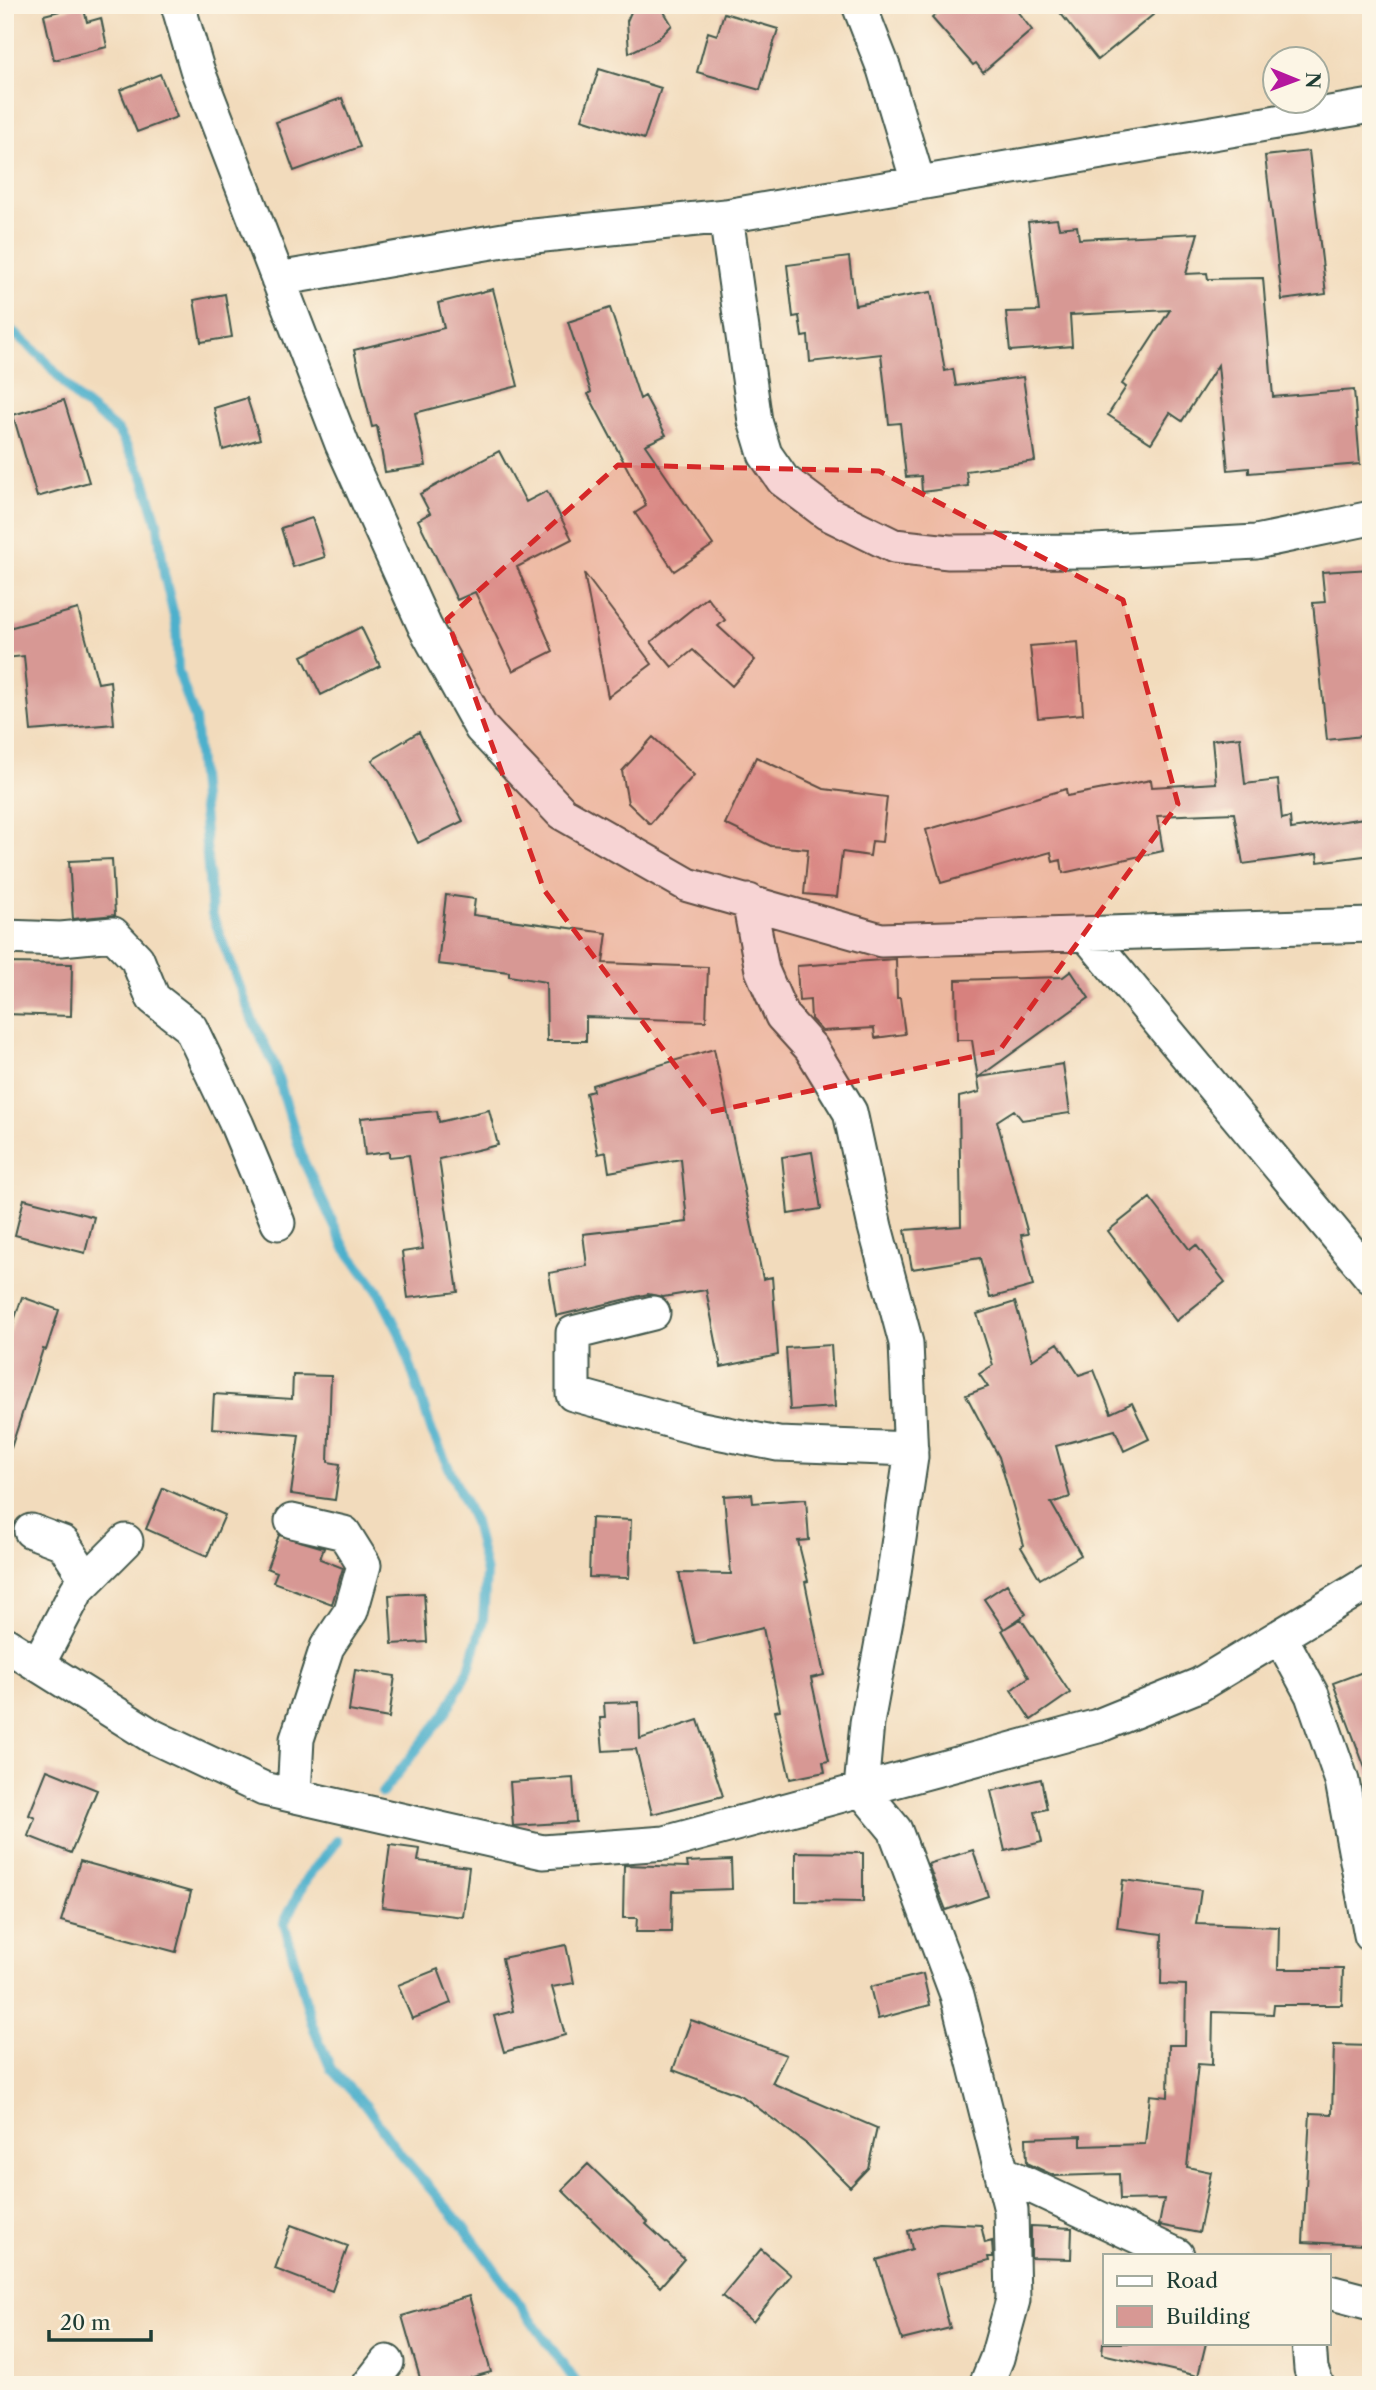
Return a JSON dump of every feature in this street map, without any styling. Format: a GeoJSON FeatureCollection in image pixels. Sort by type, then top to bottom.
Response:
{"type":"FeatureCollection","features":[{"type":"Feature","properties":{"kind":"street"},"geometry":{"type":"LineString","coordinates":[[178,5],[197,69],[347,456],[425,626],[481,728],[562,813],[688,885],[881,940],[1371,925]]}},
{"type":"Feature","properties":{"kind":"street"},"geometry":{"type":"LineString","coordinates":[[859,5],[884,69],[918,182]]}},
{"type":"Feature","properties":{"kind":"street"},"geometry":{"type":"LineString","coordinates":[[278,279],[515,238],[726,216],[1371,106]]}},
{"type":"Feature","properties":{"kind":"street"},"geometry":{"type":"LineString","coordinates":[[726,216],[755,421],[765,454],[783,480],[827,513],[894,546],[949,552],[1068,551],[1256,542],[1371,517]]}},
{"type":"Feature","properties":{"kind":"street"},"geometry":{"type":"LineString","coordinates":[[749,901],[762,970],[782,1016],[811,1048],[850,1112],[875,1227],[906,1343],[911,1449],[891,1593],[867,1723],[861,1789],[895,1830],[957,1995],[1011,2210],[1013,2300],[997,2358],[985,2385]]}},
{"type":"Feature","properties":{"kind":"street"},"geometry":{"type":"LineString","coordinates":[[5,937],[61,939],[113,934],[137,959],[153,998],[190,1027],[237,1125],[278,1223]]}},
{"type":"Feature","properties":{"kind":"street"},"geometry":{"type":"LineString","coordinates":[[1087,935],[1371,1277]]}},
{"type":"Feature","properties":{"kind":"street"},"geometry":{"type":"LineString","coordinates":[[653,1312],[573,1333],[573,1394],[697,1428],[778,1444],[911,1449]]}},
{"type":"Feature","properties":{"kind":"street"},"geometry":{"type":"LineString","coordinates":[[292,1521],[344,1533],[364,1566],[351,1611],[327,1647],[297,1738],[294,1796]]}},
{"type":"Feature","properties":{"kind":"street"},"geometry":{"type":"LineString","coordinates":[[31,1531],[63,1543],[87,1580]]}},
{"type":"Feature","properties":{"kind":"street"},"geometry":{"type":"LineString","coordinates":[[38,1664],[77,1590],[126,1541]]}},
{"type":"Feature","properties":{"kind":"street"},"geometry":{"type":"LineString","coordinates":[[5,1644],[152,1736],[264,1789],[543,1852],[665,1843],[1098,1726],[1199,1685],[1371,1581]]}},
{"type":"Feature","properties":{"kind":"street"},"geometry":{"type":"LineString","coordinates":[[1285,1634],[1286,1647],[1312,1695],[1342,1781],[1371,1935]]}},
{"type":"Feature","properties":{"kind":"street"},"geometry":{"type":"LineString","coordinates":[[1003,2173],[1175,2254]]}},
{"type":"Feature","properties":{"kind":"street"},"geometry":{"type":"LineString","coordinates":[[1330,2292],[1371,2303]]}},
{"type":"Feature","properties":{"kind":"street"},"geometry":{"type":"LineString","coordinates":[[1309,2344],[1311,2369],[1317,2385]]}},
{"type":"Feature","properties":{"kind":"highlighted area"},"geometry":{"type":"Polygon","coordinates":[[[618,465],[879,471],[1123,600],[1178,804],[999,1051],[710,1112],[544,890],[447,619],[618,465]]]}},
{"type":"Feature","properties":{"kind":"building"},"geometry":{"type":"Polygon","coordinates":[[[83,5],[87,22],[101,18],[107,47],[54,60],[44,15],[83,5]]]}},
{"type":"Feature","properties":{"kind":"building"},"geometry":{"type":"Polygon","coordinates":[[[634,5],[660,5],[672,25],[658,39],[629,53],[627,21],[634,5]]]}},
{"type":"Feature","properties":{"kind":"building"},"geometry":{"type":"Polygon","coordinates":[[[947,5],[1012,5],[1032,30],[983,72],[976,63],[973,65],[932,18],[947,5]]]}},
{"type":"Feature","properties":{"kind":"building"},"geometry":{"type":"Polygon","coordinates":[[[1054,5],[1165,5],[1098,60],[1054,5]]]}},
{"type":"Feature","properties":{"kind":"building"},"geometry":{"type":"Polygon","coordinates":[[[724,13],[778,29],[760,90],[697,72],[708,32],[717,35],[724,13]]]}},
{"type":"Feature","properties":{"kind":"building"},"geometry":{"type":"Polygon","coordinates":[[[599,69],[661,88],[644,139],[582,119],[599,69]]]}},
{"type":"Feature","properties":{"kind":"building"},"geometry":{"type":"Polygon","coordinates":[[[160,74],[177,117],[137,132],[120,90],[160,74]]]}},
{"type":"Feature","properties":{"kind":"building"},"geometry":{"type":"Polygon","coordinates":[[[342,98],[360,147],[294,171],[276,122],[342,98]]]}},
{"type":"Feature","properties":{"kind":"building"},"geometry":{"type":"Polygon","coordinates":[[[1309,151],[1326,294],[1282,300],[1265,156],[1309,151]]]}},
{"type":"Feature","properties":{"kind":"building"},"geometry":{"type":"Polygon","coordinates":[[[1057,219],[1059,228],[1077,226],[1079,239],[1198,233],[1186,274],[1207,273],[1208,279],[1263,278],[1273,397],[1354,390],[1360,464],[1249,473],[1249,468],[1228,470],[1218,365],[1182,421],[1170,413],[1151,443],[1108,415],[1126,387],[1122,384],[1170,310],[1070,315],[1072,346],[1010,351],[1006,312],[1039,311],[1028,222],[1057,219]]]}},
{"type":"Feature","properties":{"kind":"building"},"geometry":{"type":"Polygon","coordinates":[[[849,257],[855,305],[931,292],[945,371],[953,369],[956,386],[1023,377],[1035,461],[966,471],[968,486],[922,492],[921,476],[906,477],[900,423],[889,424],[881,354],[810,362],[808,336],[802,337],[799,316],[793,317],[787,265],[849,257]]]}},
{"type":"Feature","properties":{"kind":"building"},"geometry":{"type":"Polygon","coordinates":[[[493,289],[518,386],[415,413],[426,466],[385,472],[377,426],[372,427],[354,350],[444,328],[438,303],[493,289]]]}},
{"type":"Feature","properties":{"kind":"building"},"geometry":{"type":"Polygon","coordinates":[[[225,294],[232,337],[201,342],[194,300],[225,294]]]}},
{"type":"Feature","properties":{"kind":"building"},"geometry":{"type":"Polygon","coordinates":[[[610,308],[640,399],[645,396],[666,435],[645,445],[713,545],[674,571],[635,513],[646,506],[644,500],[588,394],[591,392],[568,322],[610,308]]]}},
{"type":"Feature","properties":{"kind":"building"},"geometry":{"type":"Polygon","coordinates":[[[247,398],[260,439],[223,450],[214,408],[247,398]]]}},
{"type":"Feature","properties":{"kind":"building"},"geometry":{"type":"Polygon","coordinates":[[[64,400],[89,482],[37,497],[13,415],[64,400]]]}},
{"type":"Feature","properties":{"kind":"building"},"geometry":{"type":"Polygon","coordinates":[[[499,451],[526,502],[547,491],[572,539],[517,567],[553,651],[513,671],[475,592],[457,600],[418,520],[430,513],[420,494],[499,451]]]}},
{"type":"Feature","properties":{"kind":"building"},"geometry":{"type":"Polygon","coordinates":[[[312,518],[325,557],[293,567],[281,528],[312,518]]]}},
{"type":"Feature","properties":{"kind":"building"},"geometry":{"type":"Polygon","coordinates":[[[1371,569],[1371,735],[1327,740],[1313,603],[1325,602],[1322,572],[1371,569]]]}},
{"type":"Feature","properties":{"kind":"building"},"geometry":{"type":"Polygon","coordinates":[[[584,573],[652,664],[608,697],[584,573]]]}},
{"type":"Feature","properties":{"kind":"building"},"geometry":{"type":"Polygon","coordinates":[[[707,597],[725,620],[718,626],[755,660],[732,686],[693,650],[672,667],[651,642],[707,597]]]}},
{"type":"Feature","properties":{"kind":"building"},"geometry":{"type":"Polygon","coordinates":[[[78,609],[98,683],[110,681],[114,724],[31,731],[24,656],[5,658],[5,629],[78,609]]]}},
{"type":"Feature","properties":{"kind":"building"},"geometry":{"type":"Polygon","coordinates":[[[361,627],[380,666],[321,695],[302,656],[361,627]]]}},
{"type":"Feature","properties":{"kind":"building"},"geometry":{"type":"Polygon","coordinates":[[[1078,642],[1083,714],[1038,718],[1030,646],[1078,642]]]}},
{"type":"Feature","properties":{"kind":"building"},"geometry":{"type":"Polygon","coordinates":[[[419,732],[463,821],[418,843],[388,781],[372,760],[419,732]]]}},
{"type":"Feature","properties":{"kind":"building"},"geometry":{"type":"Polygon","coordinates":[[[653,737],[694,775],[650,824],[628,803],[622,771],[653,737]]]}},
{"type":"Feature","properties":{"kind":"building"},"geometry":{"type":"Polygon","coordinates":[[[1240,737],[1245,784],[1278,780],[1282,819],[1290,817],[1291,829],[1371,817],[1371,855],[1318,862],[1317,854],[1243,864],[1234,813],[1157,816],[1163,851],[1063,873],[1061,860],[1053,862],[1051,852],[941,883],[926,830],[1066,789],[1067,796],[1151,780],[1152,787],[1216,783],[1212,740],[1240,737]]]}},
{"type":"Feature","properties":{"kind":"building"},"geometry":{"type":"Polygon","coordinates":[[[756,757],[824,789],[887,797],[882,842],[872,841],[870,856],[842,852],[837,897],[804,894],[808,849],[771,846],[725,824],[756,757]]]}},
{"type":"Feature","properties":{"kind":"building"},"geometry":{"type":"Polygon","coordinates":[[[112,859],[115,915],[73,919],[69,861],[112,859]]]}},
{"type":"Feature","properties":{"kind":"building"},"geometry":{"type":"Polygon","coordinates":[[[446,895],[475,899],[473,915],[607,933],[603,963],[708,967],[706,1021],[586,1017],[586,1041],[547,1041],[546,982],[509,976],[509,972],[438,964],[446,895]]]}},
{"type":"Feature","properties":{"kind":"building"},"geometry":{"type":"Polygon","coordinates":[[[896,959],[897,998],[900,998],[905,1034],[875,1038],[874,1028],[822,1031],[811,1019],[810,1000],[799,1001],[797,966],[896,959]]]}},
{"type":"Feature","properties":{"kind":"building"},"geometry":{"type":"Polygon","coordinates":[[[5,963],[72,964],[71,1016],[5,1014],[5,963]]]}},
{"type":"Feature","properties":{"kind":"building"},"geometry":{"type":"Polygon","coordinates":[[[1071,971],[1089,998],[979,1077],[1063,1064],[1070,1113],[1022,1120],[1014,1110],[997,1121],[1028,1234],[1021,1235],[1033,1286],[990,1298],[980,1258],[912,1269],[905,1230],[961,1226],[959,1097],[980,1092],[972,1040],[957,1040],[956,980],[1063,977],[1071,971]]]}},
{"type":"Feature","properties":{"kind":"building"},"geometry":{"type":"Polygon","coordinates":[[[714,1049],[763,1279],[772,1277],[778,1355],[721,1367],[706,1290],[663,1297],[648,1294],[556,1316],[549,1273],[587,1266],[583,1234],[687,1222],[681,1159],[609,1172],[606,1152],[598,1154],[586,1093],[593,1091],[592,1085],[714,1049]]]}},
{"type":"Feature","properties":{"kind":"building"},"geometry":{"type":"Polygon","coordinates":[[[489,1110],[498,1145],[439,1159],[458,1292],[408,1298],[402,1252],[423,1249],[409,1155],[389,1157],[389,1152],[365,1155],[361,1118],[437,1111],[439,1122],[489,1110]]]}},
{"type":"Feature","properties":{"kind":"building"},"geometry":{"type":"Polygon","coordinates":[[[812,1152],[821,1209],[788,1214],[782,1157],[812,1152]]]}},
{"type":"Feature","properties":{"kind":"building"},"geometry":{"type":"Polygon","coordinates":[[[1150,1198],[1190,1250],[1196,1245],[1225,1282],[1176,1321],[1108,1231],[1150,1198]]]}},
{"type":"Feature","properties":{"kind":"building"},"geometry":{"type":"Polygon","coordinates":[[[24,1199],[94,1217],[85,1253],[15,1235],[24,1199]]]}},
{"type":"Feature","properties":{"kind":"building"},"geometry":{"type":"Polygon","coordinates":[[[22,1297],[59,1310],[46,1350],[43,1349],[11,1448],[5,1448],[5,1348],[22,1297]]]}},
{"type":"Feature","properties":{"kind":"building"},"geometry":{"type":"Polygon","coordinates":[[[1015,1302],[1032,1360],[1058,1343],[1079,1375],[1094,1370],[1111,1413],[1132,1403],[1149,1439],[1124,1451],[1115,1430],[1056,1446],[1070,1497],[1051,1503],[1081,1555],[1040,1579],[1021,1547],[1024,1545],[999,1457],[966,1395],[988,1387],[979,1374],[993,1365],[977,1314],[1015,1302]]]}},
{"type":"Feature","properties":{"kind":"building"},"geometry":{"type":"Polygon","coordinates":[[[831,1345],[835,1407],[790,1410],[786,1348],[831,1345]]]}},
{"type":"Feature","properties":{"kind":"building"},"geometry":{"type":"Polygon","coordinates":[[[293,1375],[331,1376],[328,1462],[340,1464],[335,1500],[291,1494],[299,1435],[212,1428],[214,1394],[292,1399],[293,1375]]]}},
{"type":"Feature","properties":{"kind":"building"},"geometry":{"type":"Polygon","coordinates":[[[163,1488],[225,1515],[207,1556],[146,1529],[163,1488]]]}},
{"type":"Feature","properties":{"kind":"building"},"geometry":{"type":"Polygon","coordinates":[[[752,1494],[753,1503],[806,1499],[809,1540],[798,1541],[808,1581],[805,1582],[824,1675],[811,1678],[829,1761],[823,1762],[825,1772],[790,1779],[775,1711],[780,1710],[763,1628],[695,1644],[679,1573],[731,1574],[724,1496],[752,1494]]]}},
{"type":"Feature","properties":{"kind":"building"},"geometry":{"type":"Polygon","coordinates":[[[591,1518],[631,1520],[629,1578],[589,1577],[591,1518]]]}},
{"type":"Feature","properties":{"kind":"building"},"geometry":{"type":"Polygon","coordinates":[[[279,1535],[324,1548],[320,1559],[343,1568],[332,1604],[273,1582],[277,1572],[267,1568],[279,1535]]]}},
{"type":"Feature","properties":{"kind":"building"},"geometry":{"type":"Polygon","coordinates":[[[1007,1584],[1026,1614],[1004,1629],[984,1599],[1007,1584]]]}},
{"type":"Feature","properties":{"kind":"building"},"geometry":{"type":"Polygon","coordinates":[[[424,1593],[427,1642],[392,1644],[389,1595],[424,1593]]]}},
{"type":"Feature","properties":{"kind":"building"},"geometry":{"type":"Polygon","coordinates":[[[1021,1619],[1070,1693],[1031,1720],[1011,1690],[1029,1677],[1002,1630],[1021,1619]]]}},
{"type":"Feature","properties":{"kind":"building"},"geometry":{"type":"Polygon","coordinates":[[[1371,1669],[1371,1775],[1368,1776],[1333,1683],[1371,1669]]]}},
{"type":"Feature","properties":{"kind":"building"},"geometry":{"type":"Polygon","coordinates":[[[355,1670],[395,1676],[389,1718],[349,1711],[355,1670]]]}},
{"type":"Feature","properties":{"kind":"building"},"geometry":{"type":"Polygon","coordinates":[[[639,1702],[640,1739],[698,1720],[723,1796],[652,1814],[636,1749],[603,1751],[600,1718],[605,1718],[604,1703],[639,1702]]]}},
{"type":"Feature","properties":{"kind":"building"},"geometry":{"type":"Polygon","coordinates":[[[47,1770],[97,1790],[71,1853],[28,1836],[35,1818],[29,1815],[47,1770]]]}},
{"type":"Feature","properties":{"kind":"building"},"geometry":{"type":"Polygon","coordinates":[[[573,1778],[576,1822],[513,1826],[510,1782],[573,1778]]]}},
{"type":"Feature","properties":{"kind":"building"},"geometry":{"type":"Polygon","coordinates":[[[1041,1779],[1047,1809],[1035,1812],[1042,1842],[1005,1851],[991,1791],[1041,1779]]]}},
{"type":"Feature","properties":{"kind":"building"},"geometry":{"type":"Polygon","coordinates":[[[390,1845],[420,1849],[418,1861],[469,1867],[463,1917],[382,1907],[390,1845]]]}},
{"type":"Feature","properties":{"kind":"building"},"geometry":{"type":"Polygon","coordinates":[[[973,1850],[988,1896],[946,1910],[928,1864],[973,1850]]]}},
{"type":"Feature","properties":{"kind":"building"},"geometry":{"type":"Polygon","coordinates":[[[796,1852],[863,1853],[863,1902],[796,1901],[796,1852]]]}},
{"type":"Feature","properties":{"kind":"building"},"geometry":{"type":"Polygon","coordinates":[[[731,1860],[732,1889],[672,1891],[671,1932],[636,1932],[637,1918],[623,1918],[624,1865],[688,1867],[687,1862],[731,1860]]]}},
{"type":"Feature","properties":{"kind":"building"},"geometry":{"type":"Polygon","coordinates":[[[80,1861],[191,1892],[176,1952],[61,1921],[80,1861]]]}},
{"type":"Feature","properties":{"kind":"building"},"geometry":{"type":"Polygon","coordinates":[[[1123,1880],[1201,1890],[1196,1924],[1279,1927],[1278,1969],[1343,1969],[1342,2005],[1274,2005],[1273,2014],[1213,2012],[1212,2065],[1198,2064],[1187,2167],[1211,2172],[1199,2233],[1159,2225],[1164,2199],[1120,2200],[1119,2174],[1055,2176],[1027,2163],[1026,2138],[1081,2136],[1081,2146],[1145,2144],[1150,2095],[1168,2097],[1169,2045],[1185,2045],[1186,1985],[1161,1984],[1162,1934],[1117,1928],[1123,1880]]]}},
{"type":"Feature","properties":{"kind":"building"},"geometry":{"type":"Polygon","coordinates":[[[566,1945],[574,1983],[552,1987],[565,2035],[504,2052],[494,2016],[513,2011],[502,1958],[566,1945]]]}},
{"type":"Feature","properties":{"kind":"building"},"geometry":{"type":"Polygon","coordinates":[[[438,1969],[451,2003],[412,2019],[398,1985],[438,1969]]]}},
{"type":"Feature","properties":{"kind":"building"},"geometry":{"type":"Polygon","coordinates":[[[923,1974],[930,2005],[878,2019],[870,1987],[923,1974]]]}},
{"type":"Feature","properties":{"kind":"building"},"geometry":{"type":"Polygon","coordinates":[[[691,2020],[786,2055],[772,2083],[877,2128],[868,2168],[850,2187],[808,2145],[742,2096],[673,2070],[691,2020]]]}},
{"type":"Feature","properties":{"kind":"building"},"geometry":{"type":"Polygon","coordinates":[[[1334,2045],[1371,2046],[1371,2121],[1364,2245],[1303,2242],[1310,2113],[1332,2114],[1334,2045]]]}},
{"type":"Feature","properties":{"kind":"building"},"geometry":{"type":"Polygon","coordinates":[[[588,2164],[684,2259],[660,2287],[562,2190],[588,2164]]]}},
{"type":"Feature","properties":{"kind":"building"},"geometry":{"type":"Polygon","coordinates":[[[939,2223],[981,2225],[985,2243],[992,2241],[993,2257],[988,2257],[989,2261],[936,2274],[950,2328],[902,2340],[877,2260],[912,2249],[908,2231],[939,2223]]]}},
{"type":"Feature","properties":{"kind":"building"},"geometry":{"type":"Polygon","coordinates":[[[291,2225],[348,2246],[332,2291],[275,2269],[291,2225]]]}},
{"type":"Feature","properties":{"kind":"building"},"geometry":{"type":"Polygon","coordinates":[[[1031,2226],[1072,2228],[1071,2259],[1031,2258],[1031,2226]]]}},
{"type":"Feature","properties":{"kind":"building"},"geometry":{"type":"Polygon","coordinates":[[[761,2249],[791,2275],[753,2322],[722,2296],[761,2249]]]}},
{"type":"Feature","properties":{"kind":"building"},"geometry":{"type":"Polygon","coordinates":[[[469,2296],[491,2372],[459,2381],[461,2385],[422,2385],[402,2316],[469,2296]]]}},
{"type":"Feature","properties":{"kind":"building"},"geometry":{"type":"Polygon","coordinates":[[[1103,2343],[1206,2344],[1198,2376],[1102,2354],[1103,2343]]]}},
{"type":"Feature","properties":{"kind":"waterway"},"geometry":{"type":"LineString","coordinates":[[5,325],[42,357],[77,398],[118,431],[143,476],[158,526],[164,574],[176,624],[178,671],[195,719],[212,914],[252,1019],[274,1064],[303,1160],[345,1248],[378,1291],[400,1334],[432,1432],[474,1522],[486,1573],[483,1620],[469,1669],[445,1714],[382,1793]]}},
{"type":"Feature","properties":{"kind":"waterway"},"geometry":{"type":"LineString","coordinates":[[337,1841],[306,1879],[284,1923],[312,2024],[331,2069],[367,2107],[397,2150],[467,2231],[578,2385]]}}]}
